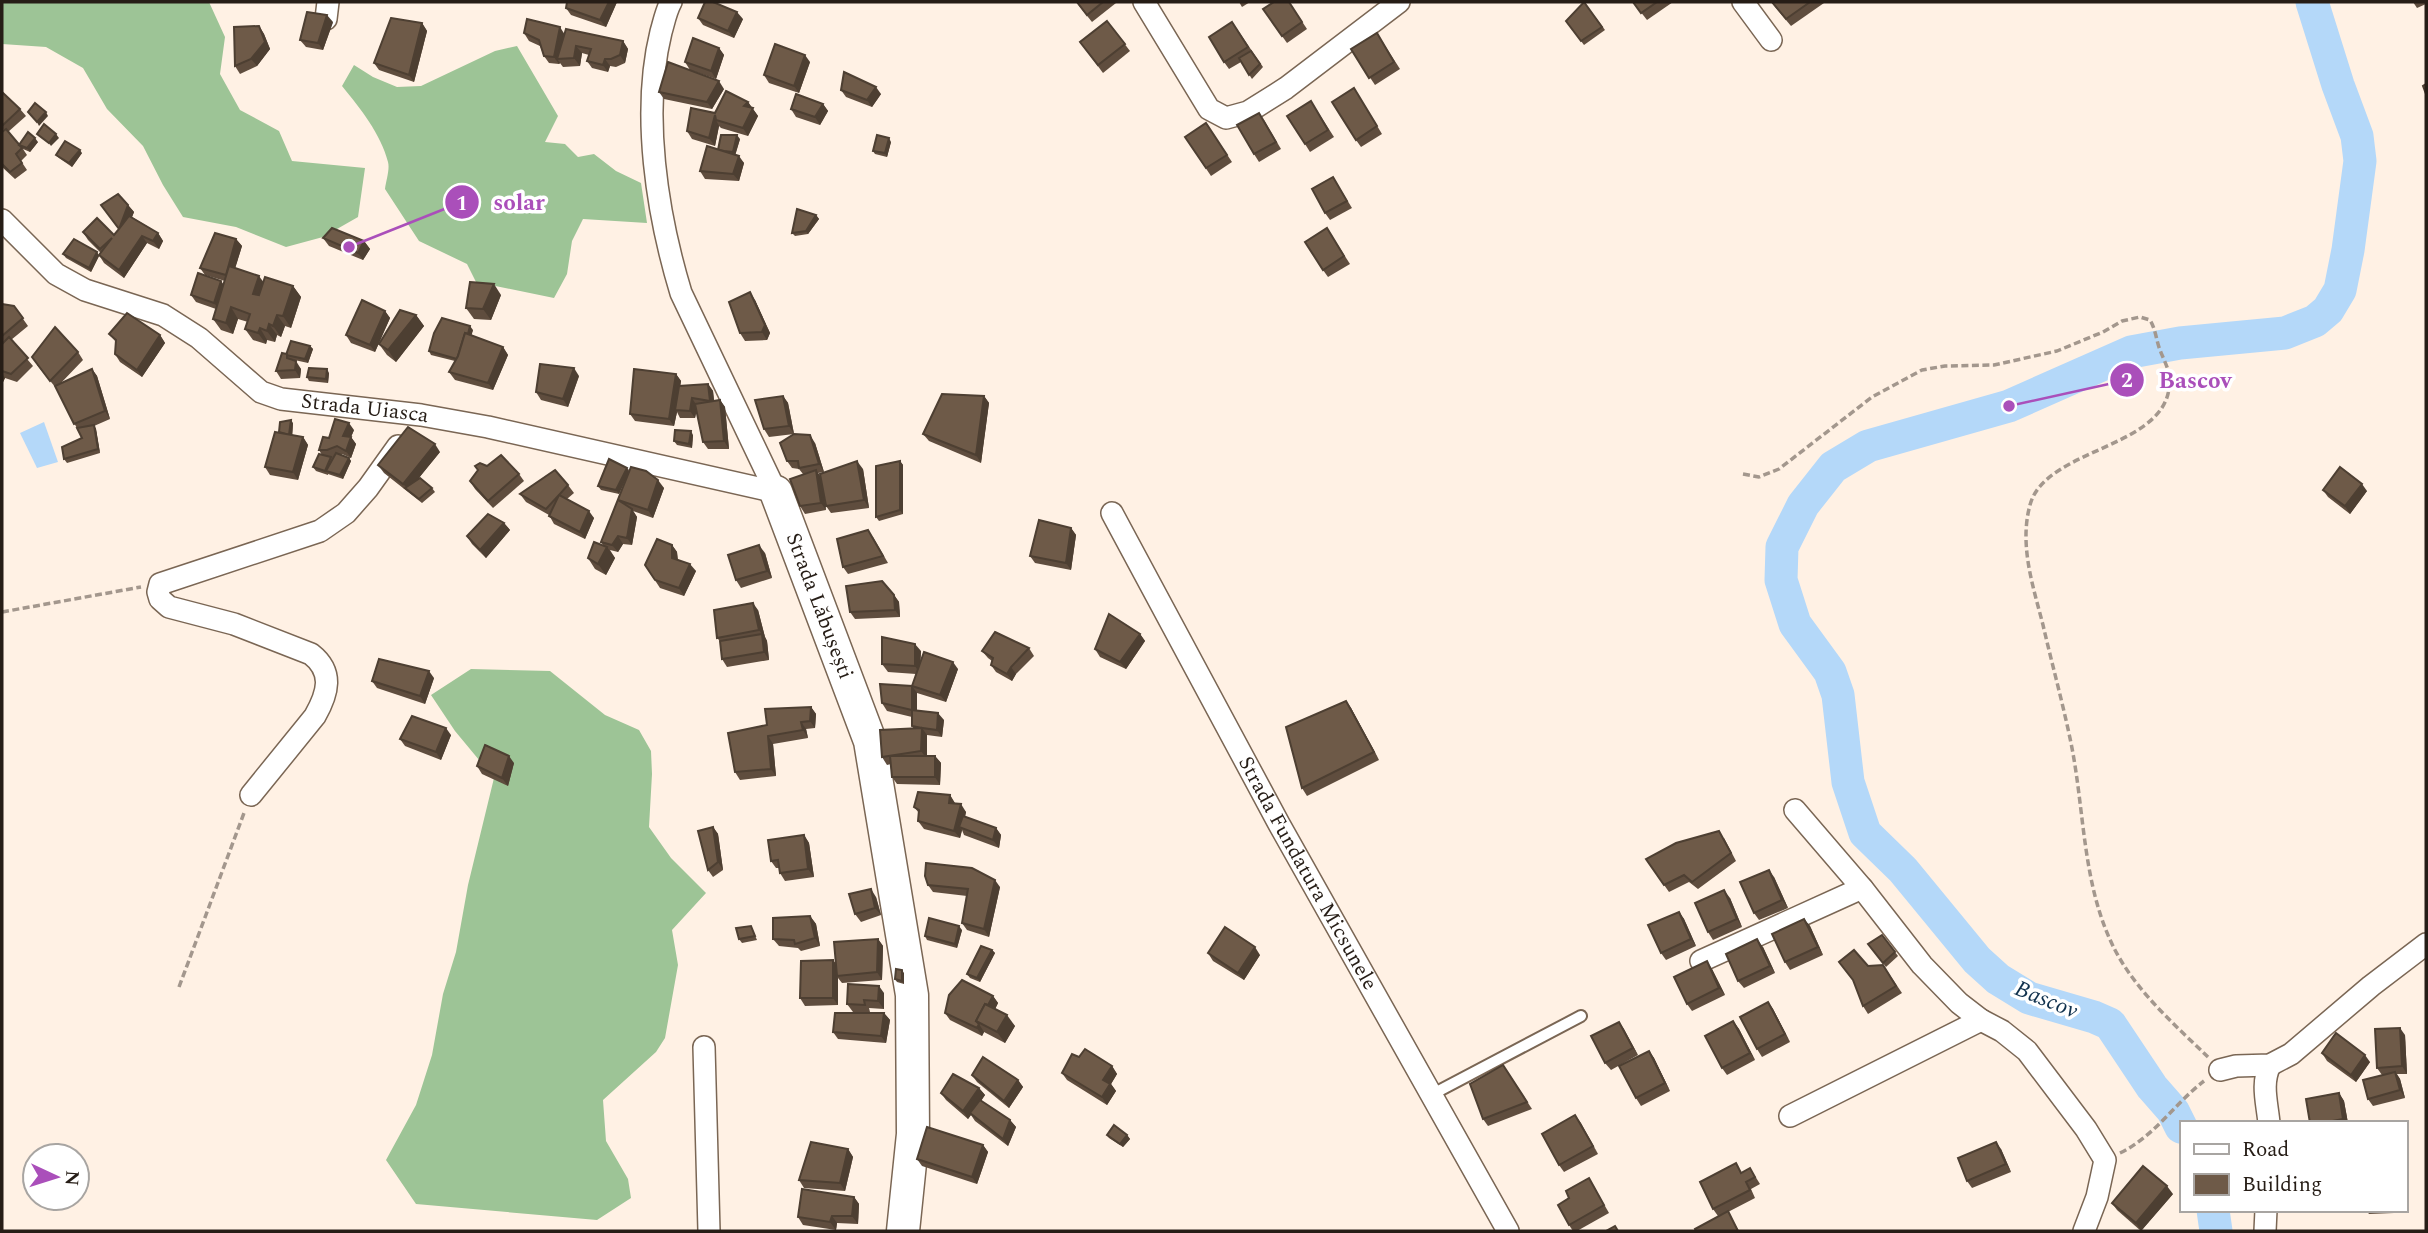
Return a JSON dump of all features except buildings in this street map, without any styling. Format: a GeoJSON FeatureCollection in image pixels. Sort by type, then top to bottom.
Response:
{"type":"FeatureCollection","features":[{"type":"Feature","properties":{"kind":"street","name":"Strada Lăbușești"},"geometry":{"type":"LineString","coordinates":[[671,2],[656,56],[652,104],[657,179],[671,258],[681,293],[776,492],[870,741],[912,995],[913,1134],[903,1231]]}},
{"type":"Feature","properties":{"kind":"street"},"geometry":{"type":"LineString","coordinates":[[1143,2],[1209,109],[1226,118],[1248,112],[1286,88],[1399,2]]}},
{"type":"Feature","properties":{"kind":"street"},"geometry":{"type":"LineString","coordinates":[[1743,2],[1771,40]]}},
{"type":"Feature","properties":{"kind":"street","name":"Strada Uiasca"},"geometry":{"type":"LineString","coordinates":[[3,223],[56,274],[85,290],[163,315],[199,338],[261,392],[281,399],[421,415],[488,427],[776,492]]}},
{"type":"Feature","properties":{"kind":"street"},"geometry":{"type":"LineString","coordinates":[[251,795],[315,716],[323,702],[327,675],[321,661],[311,654],[254,631],[169,607],[160,599],[160,584],[320,531],[346,513],[368,488],[421,415]]}},
{"type":"Feature","properties":{"kind":"street","name":"Strada Fundatura Micsunele"},"geometry":{"type":"LineString","coordinates":[[1112,513],[1279,824],[1508,1231]]}},
{"type":"Feature","properties":{"kind":"street"},"geometry":{"type":"LineString","coordinates":[[1795,810],[1862,888],[1922,965],[1959,1003],[1981,1020],[2002,1031],[2026,1052],[2086,1129],[2105,1160],[2084,1231]]}},
{"type":"Feature","properties":{"kind":"street"},"geometry":{"type":"LineString","coordinates":[[1701,961],[1862,888]]}},
{"type":"Feature","properties":{"kind":"street"},"geometry":{"type":"LineString","coordinates":[[2222,1070],[2236,1066],[2270,1065],[2291,1054],[2371,986],[2426,944]]}},
{"type":"Feature","properties":{"kind":"street"},"geometry":{"type":"LineString","coordinates":[[1790,1115],[1981,1020]]}},
{"type":"Feature","properties":{"kind":"street"},"geometry":{"type":"LineString","coordinates":[[704,1047],[709,1231]]}},
{"type":"Feature","properties":{"kind":"street"},"geometry":{"type":"LineString","coordinates":[[2269,1121],[2264,1087],[2270,1065]]}},
{"type":"Feature","properties":{"kind":"street"},"geometry":{"type":"LineString","coordinates":[[2265,1231],[2266,1212]]}},
{"type":"Feature","properties":{"kind":"lane"},"geometry":{"type":"LineString","coordinates":[[1431,1095],[1581,1016]]}},
{"type":"Feature","properties":{"kind":"path"},"geometry":{"type":"LineString","coordinates":[[1744,474],[1759,477],[1779,469],[1872,397],[1922,370],[1945,366],[1994,365],[2057,351],[2122,321],[2140,317],[2150,320],[2156,331],[2158,346],[2169,374],[2165,401],[2155,415],[2136,431],[2060,469],[2042,485],[2030,502],[2026,529],[2028,570],[2071,744],[2091,880],[2103,924],[2116,951],[2151,1000],[2222,1070],[2182,1099],[2173,1111],[2131,1148],[2105,1160]]}},
{"type":"Feature","properties":{"kind":"path"},"geometry":{"type":"LineString","coordinates":[[2,611],[160,584]]}},
{"type":"Feature","properties":{"kind":"path"},"geometry":{"type":"LineString","coordinates":[[179,986],[251,795]]}},
{"type":"Feature","properties":{"kind":"green space"},"geometry":{"type":"Polygon","coordinates":[[[2,2],[209,2],[225,37],[220,74],[240,110],[279,131],[292,161],[365,168],[358,217],[323,237],[286,247],[236,227],[183,217],[143,146],[107,109],[83,68],[46,47],[2,44],[2,2]]]}},
{"type":"Feature","properties":{"kind":"green space"},"geometry":{"type":"Polygon","coordinates":[[[517,46],[558,116],[545,142],[565,144],[578,157],[594,154],[616,171],[641,183],[647,223],[583,219],[572,241],[567,274],[554,298],[476,282],[467,264],[419,241],[385,189],[388,165],[380,141],[363,112],[342,86],[354,65],[397,87],[421,86],[495,51],[517,46]]]}},
{"type":"Feature","properties":{"kind":"green space"},"geometry":{"type":"Polygon","coordinates":[[[471,669],[550,671],[605,715],[639,730],[651,751],[649,827],[671,858],[706,893],[672,930],[678,965],[665,1038],[656,1052],[603,1100],[606,1141],[628,1179],[631,1198],[597,1220],[416,1204],[386,1160],[416,1105],[432,1055],[443,994],[456,952],[468,885],[494,778],[455,731],[431,695],[471,669]]]}},
{"type":"Feature","properties":{"kind":"water"},"geometry":{"type":"Polygon","coordinates":[[[44,422],[58,462],[37,468],[20,433],[44,422]]]}},
{"type":"Feature","properties":{"kind":"waterway","name":"Bascov"},"geometry":{"type":"LineString","coordinates":[[2180,1125],[2173,1111],[2152,1087],[2110,1024],[2029,998],[1998,979],[1977,960],[1903,870],[1865,833],[1848,782],[1838,695],[1830,672],[1795,624],[1781,580],[1782,547],[1803,505],[1833,467],[1868,446],[2009,406],[2131,352],[2180,343],[2285,333],[2315,321],[2328,310],[2340,290],[2360,161],[2357,136],[2312,2]]}},
{"type":"Feature","properties":{"kind":"waterway","name":"Bascov"},"geometry":{"type":"LineString","coordinates":[[2213,1212],[2216,1231]]}},
{"type":"Feature","properties":{"kind":"place","name":"solar"},"geometry":{"type":"Point","coordinates":[349,247]}},
{"type":"Feature","properties":{"kind":"place","name":"Bascov"},"geometry":{"type":"Point","coordinates":[2009,406]}}]}
